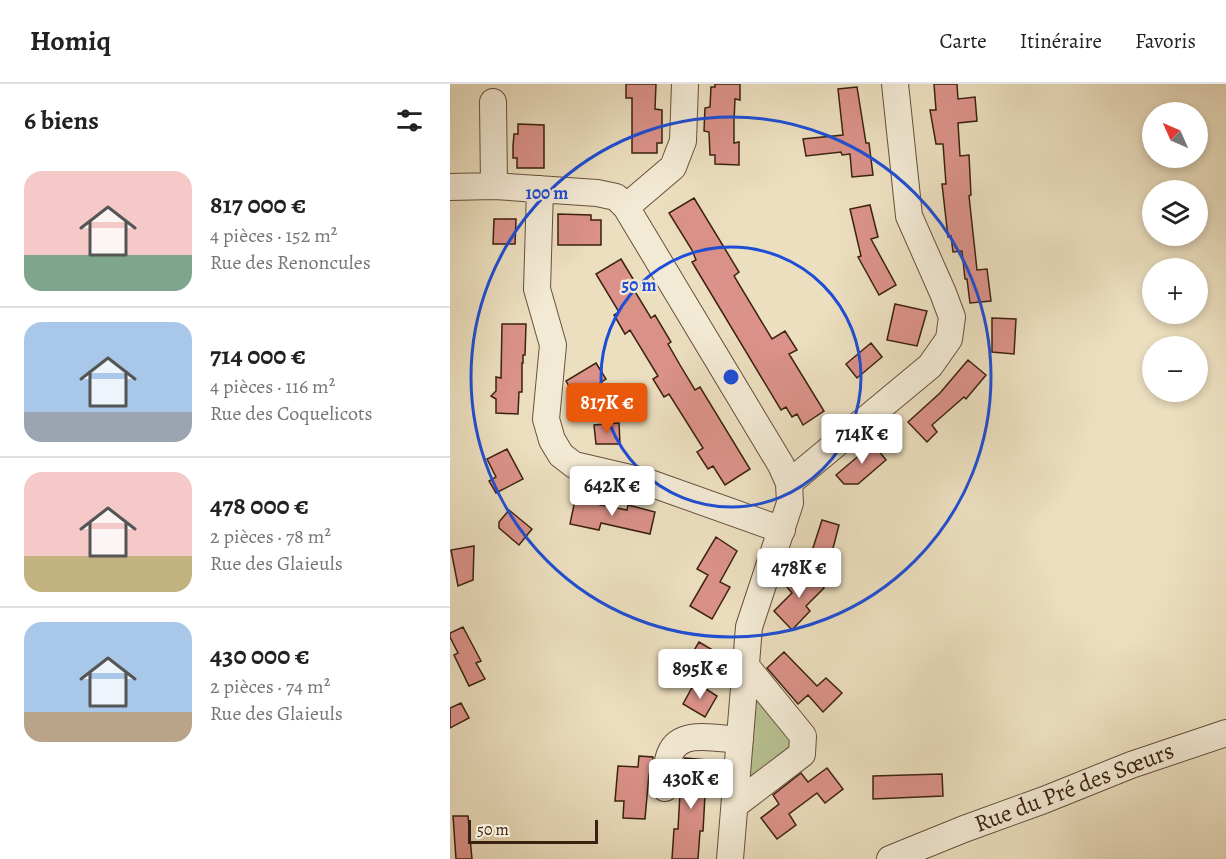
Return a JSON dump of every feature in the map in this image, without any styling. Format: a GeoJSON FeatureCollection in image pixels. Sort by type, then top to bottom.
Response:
{"type":"FeatureCollection","features":[{"type":"Feature","properties":{"kind":"street"},"geometry":{"type":"LineString","coordinates":[[626,207],[673,167],[683,141],[685,84]]}},
{"type":"Feature","properties":{"kind":"street"},"geometry":{"type":"LineString","coordinates":[[789,483],[930,366],[949,339],[952,317],[909,216],[895,84]]}},
{"type":"Feature","properties":{"kind":"street"},"geometry":{"type":"LineString","coordinates":[[493,102],[494,186]]}},
{"type":"Feature","properties":{"kind":"street"},"geometry":{"type":"LineString","coordinates":[[450,187],[494,186],[597,193],[616,197],[626,207],[782,465],[789,483],[790,503],[749,627],[730,859]]}},
{"type":"Feature","properties":{"kind":"street"},"geometry":{"type":"LineString","coordinates":[[540,189],[537,289],[553,345],[546,419],[552,440],[561,455],[574,465],[647,483],[782,530]]}},
{"type":"Feature","properties":{"kind":"street"},"geometry":{"type":"LineString","coordinates":[[735,805],[802,754],[803,736],[746,666]]}},
{"type":"Feature","properties":{"kind":"street","name":"Rue du Pré des Sœurs"},"geometry":{"type":"LineString","coordinates":[[890,859],[1131,765],[1226,733]]}},
{"type":"Feature","properties":{"kind":"street"},"geometry":{"type":"LineString","coordinates":[[665,788],[669,757],[673,747],[682,740],[694,737],[740,740]]}},
{"type":"Feature","properties":{"kind":"green space"},"geometry":{"type":"Polygon","coordinates":[[[757,686],[800,740],[749,780],[757,686]]]}},
{"type":"Feature","properties":{"kind":"building"},"geometry":{"type":"Polygon","coordinates":[[[626,84],[656,84],[655,109],[662,110],[662,143],[657,143],[657,153],[632,153],[632,98],[626,98],[626,84]]]}},
{"type":"Feature","properties":{"kind":"building"},"geometry":{"type":"Polygon","coordinates":[[[715,84],[740,84],[740,100],[735,99],[734,121],[734,143],[739,142],[739,165],[715,164],[715,155],[710,155],[709,132],[704,131],[705,108],[710,107],[711,87],[715,87],[715,84]]]}},
{"type":"Feature","properties":{"kind":"building"},"geometry":{"type":"Polygon","coordinates":[[[934,84],[957,84],[958,99],[975,97],[977,121],[958,123],[960,156],[969,155],[971,195],[969,196],[977,270],[987,269],[991,301],[970,303],[962,251],[953,252],[951,236],[948,237],[942,184],[946,184],[943,144],[936,144],[930,110],[936,110],[934,84]]]}},
{"type":"Feature","properties":{"kind":"building"},"geometry":{"type":"Polygon","coordinates":[[[857,87],[873,175],[852,177],[850,154],[842,155],[841,152],[806,156],[803,139],[843,135],[838,89],[857,87]]]}},
{"type":"Feature","properties":{"kind":"building"},"geometry":{"type":"Polygon","coordinates":[[[518,124],[544,125],[544,168],[517,168],[517,158],[513,158],[513,146],[514,134],[518,134],[518,124]]]}},
{"type":"Feature","properties":{"kind":"building"},"geometry":{"type":"Polygon","coordinates":[[[694,198],[739,272],[734,276],[772,339],[785,331],[797,350],[789,354],[824,411],[803,425],[797,414],[792,417],[786,407],[781,410],[692,262],[696,260],[692,250],[669,213],[694,198]]]}},
{"type":"Feature","properties":{"kind":"building"},"geometry":{"type":"Polygon","coordinates":[[[870,205],[878,237],[871,239],[896,285],[879,295],[858,257],[861,256],[850,209],[870,205]]]}},
{"type":"Feature","properties":{"kind":"building"},"geometry":{"type":"Polygon","coordinates":[[[558,214],[591,215],[591,220],[601,220],[601,245],[558,245],[558,214]]]}},
{"type":"Feature","properties":{"kind":"building"},"geometry":{"type":"Polygon","coordinates":[[[494,219],[516,219],[515,244],[493,244],[494,219]]]}},
{"type":"Feature","properties":{"kind":"building"},"geometry":{"type":"Polygon","coordinates":[[[621,259],[638,287],[634,290],[651,318],[655,315],[671,342],[668,344],[695,390],[700,387],[750,469],[725,485],[713,466],[708,469],[697,452],[703,448],[669,394],[664,397],[653,379],[658,376],[630,330],[625,334],[614,315],[619,312],[596,274],[621,259]]]}},
{"type":"Feature","properties":{"kind":"building"},"geometry":{"type":"Polygon","coordinates":[[[895,304],[927,311],[917,346],[887,340],[895,304]]]}},
{"type":"Feature","properties":{"kind":"building"},"geometry":{"type":"Polygon","coordinates":[[[992,318],[1016,319],[1014,354],[992,352],[992,318]]]}},
{"type":"Feature","properties":{"kind":"building"},"geometry":{"type":"Polygon","coordinates":[[[502,324],[526,324],[522,392],[519,392],[518,414],[496,413],[496,399],[491,396],[496,391],[496,377],[501,378],[502,324]]]}},
{"type":"Feature","properties":{"kind":"building"},"geometry":{"type":"Polygon","coordinates":[[[871,343],[882,357],[857,378],[846,364],[871,343]]]}},
{"type":"Feature","properties":{"kind":"building"},"geometry":{"type":"Polygon","coordinates":[[[968,360],[986,375],[966,399],[964,397],[932,425],[937,432],[927,442],[908,422],[940,393],[968,360]]]}},
{"type":"Feature","properties":{"kind":"building"},"geometry":{"type":"Polygon","coordinates":[[[596,363],[606,379],[591,389],[595,396],[583,403],[578,402],[566,381],[596,363]]]}},
{"type":"Feature","properties":{"kind":"building"},"geometry":{"type":"Polygon","coordinates":[[[619,423],[620,444],[596,444],[594,425],[619,423]]]}},
{"type":"Feature","properties":{"kind":"building"},"geometry":{"type":"Polygon","coordinates":[[[870,440],[886,460],[858,484],[844,484],[836,475],[862,453],[859,449],[870,440]]]}},
{"type":"Feature","properties":{"kind":"building"},"geometry":{"type":"Polygon","coordinates":[[[507,449],[523,479],[496,493],[489,481],[496,477],[487,459],[507,449]]]}},
{"type":"Feature","properties":{"kind":"building"},"geometry":{"type":"Polygon","coordinates":[[[575,500],[627,510],[628,505],[655,512],[650,534],[601,523],[599,530],[570,524],[575,500]]]}},
{"type":"Feature","properties":{"kind":"building"},"geometry":{"type":"Polygon","coordinates":[[[509,510],[532,529],[519,545],[499,528],[499,522],[509,510]]]}},
{"type":"Feature","properties":{"kind":"building"},"geometry":{"type":"Polygon","coordinates":[[[822,520],[839,525],[831,556],[812,551],[822,520]]]}},
{"type":"Feature","properties":{"kind":"building"},"geometry":{"type":"Polygon","coordinates":[[[716,537],[737,551],[720,582],[730,587],[712,619],[690,606],[708,575],[697,569],[716,537]]]}},
{"type":"Feature","properties":{"kind":"building"},"geometry":{"type":"Polygon","coordinates":[[[474,546],[473,580],[458,586],[451,550],[474,546]]]}},
{"type":"Feature","properties":{"kind":"building"},"geometry":{"type":"Polygon","coordinates":[[[805,569],[824,588],[806,606],[810,611],[792,630],[774,611],[792,593],[787,587],[805,569]]]}},
{"type":"Feature","properties":{"kind":"building"},"geometry":{"type":"Polygon","coordinates":[[[463,627],[481,661],[476,663],[485,679],[469,686],[454,655],[458,653],[450,637],[450,633],[463,627]]]}},
{"type":"Feature","properties":{"kind":"building"},"geometry":{"type":"Polygon","coordinates":[[[699,642],[721,655],[703,687],[681,672],[699,642]]]}},
{"type":"Feature","properties":{"kind":"building"},"geometry":{"type":"Polygon","coordinates":[[[784,652],[817,686],[826,678],[842,693],[823,712],[808,695],[798,704],[767,668],[784,652]]]}},
{"type":"Feature","properties":{"kind":"building"},"geometry":{"type":"Polygon","coordinates":[[[695,682],[717,696],[705,717],[683,704],[695,682]]]}},
{"type":"Feature","properties":{"kind":"building"},"geometry":{"type":"Polygon","coordinates":[[[461,703],[469,718],[450,728],[450,708],[461,703]]]}},
{"type":"Feature","properties":{"kind":"building"},"geometry":{"type":"Polygon","coordinates":[[[639,756],[653,757],[645,819],[623,818],[624,801],[615,801],[618,766],[638,767],[639,756]]]}},
{"type":"Feature","properties":{"kind":"building"},"geometry":{"type":"Polygon","coordinates":[[[685,758],[707,760],[703,831],[700,831],[698,859],[672,859],[674,829],[678,829],[679,793],[685,758]]]}},
{"type":"Feature","properties":{"kind":"building"},"geometry":{"type":"Polygon","coordinates":[[[827,768],[843,789],[825,803],[817,793],[789,814],[796,825],[777,839],[761,818],[779,804],[773,795],[801,773],[808,782],[827,768]]]}},
{"type":"Feature","properties":{"kind":"building"},"geometry":{"type":"Polygon","coordinates":[[[942,774],[943,796],[873,799],[873,776],[942,774]]]}},
{"type":"Feature","properties":{"kind":"building"},"geometry":{"type":"Polygon","coordinates":[[[453,816],[468,816],[472,859],[456,859],[453,816]]]}}]}
